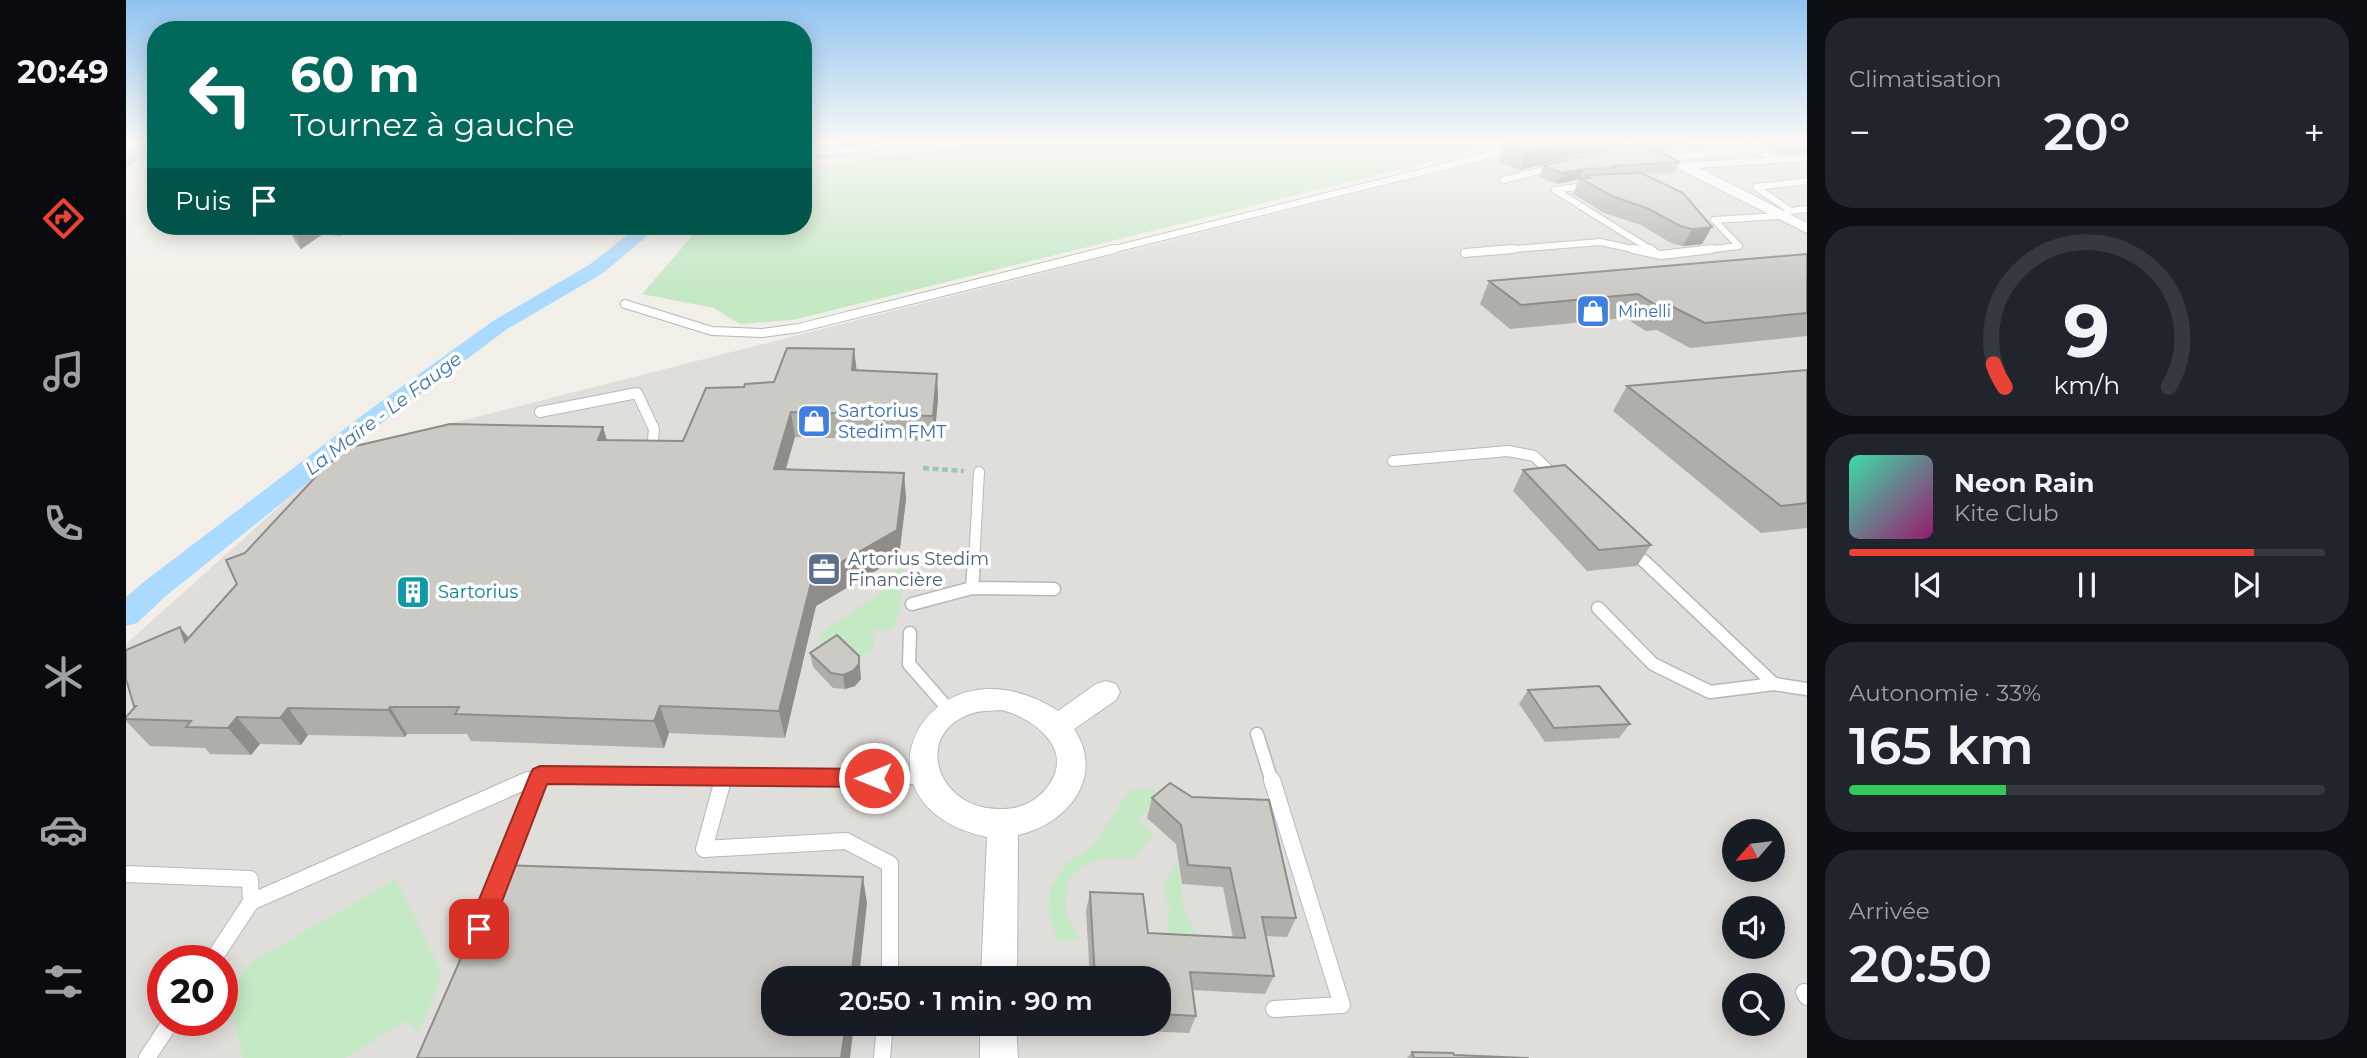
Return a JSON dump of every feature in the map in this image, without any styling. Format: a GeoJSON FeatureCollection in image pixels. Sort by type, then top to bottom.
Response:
{"type":"FeatureCollection","features":[{"type":"Feature","properties":{"kind":"street"},"geometry":{"type":"LineString","coordinates":[[1734,190],[1784,213],[1807,229]]}},
{"type":"Feature","properties":{"kind":"street"},"geometry":{"type":"LineString","coordinates":[[1056,727],[1106,692]]}},
{"type":"Feature","properties":{"kind":"street"},"geometry":{"type":"LineString","coordinates":[[1002,698],[1041,711],[1056,727],[1064,736],[1071,756],[1071,771],[1063,792],[1038,815],[1003,824],[975,821],[944,804],[930,788],[922,766],[924,744],[933,726],[950,711],[977,700],[1002,698]]}},
{"type":"Feature","properties":{"kind":"street"},"geometry":{"type":"LineString","coordinates":[[999,966],[1003,824]]}},
{"type":"Feature","properties":{"kind":"street"},"geometry":{"type":"LineString","coordinates":[[999,1036],[999,1058]]}},
{"type":"Feature","properties":{"kind":"lane"},"geometry":{"type":"LineString","coordinates":[[625,304],[712,331],[762,333],[799,328],[1349,190]]}},
{"type":"Feature","properties":{"kind":"lane"},"geometry":{"type":"LineString","coordinates":[[1556,190],[1661,256]]}},
{"type":"Feature","properties":{"kind":"lane"},"geometry":{"type":"LineString","coordinates":[[1760,190],[1784,213]]}},
{"type":"Feature","properties":{"kind":"lane"},"geometry":{"type":"LineString","coordinates":[[1714,220],[1807,209]]}},
{"type":"Feature","properties":{"kind":"lane"},"geometry":{"type":"LineString","coordinates":[[1465,253],[1600,242],[1661,256],[1740,246],[1714,220],[1702,214]]}},
{"type":"Feature","properties":{"kind":"lane"},"geometry":{"type":"LineString","coordinates":[[540,411],[637,393],[654,429],[652,450]]}},
{"type":"Feature","properties":{"kind":"lane"},"geometry":{"type":"LineString","coordinates":[[1393,461],[1508,451],[1534,456],[1564,485]]}},
{"type":"Feature","properties":{"kind":"lane"},"geometry":{"type":"LineString","coordinates":[[972,588],[979,472]]}},
{"type":"Feature","properties":{"kind":"lane"},"geometry":{"type":"LineString","coordinates":[[1624,542],[1774,684]]}},
{"type":"Feature","properties":{"kind":"lane"},"geometry":{"type":"LineString","coordinates":[[912,604],[972,588],[1054,589]]}},
{"type":"Feature","properties":{"kind":"lane"},"geometry":{"type":"LineString","coordinates":[[1598,608],[1653,664],[1710,692],[1774,684],[1807,689]]}},
{"type":"Feature","properties":{"kind":"lane"},"geometry":{"type":"LineString","coordinates":[[910,633],[909,664],[950,711]]}},
{"type":"Feature","properties":{"kind":"lane"},"geometry":{"type":"LineString","coordinates":[[1257,734],[1342,1005],[1274,1009]]}},
{"type":"Feature","properties":{"kind":"lane"},"geometry":{"type":"LineString","coordinates":[[223,945],[251,902],[540,775],[926,778]]}},
{"type":"Feature","properties":{"kind":"lane"},"geometry":{"type":"LineString","coordinates":[[495,891],[540,775]]}},
{"type":"Feature","properties":{"kind":"lane"},"geometry":{"type":"LineString","coordinates":[[724,777],[704,849],[846,841],[890,864],[890,966]]}},
{"type":"Feature","properties":{"kind":"lane"},"geometry":{"type":"LineString","coordinates":[[126,874],[250,879],[251,902]]}},
{"type":"Feature","properties":{"kind":"lane"},"geometry":{"type":"LineString","coordinates":[[147,1058],[161,1036]]}},
{"type":"Feature","properties":{"kind":"lane"},"geometry":{"type":"LineString","coordinates":[[882,1058],[885,1036]]}},
{"type":"Feature","properties":{"kind":"path"},"geometry":{"type":"LineString","coordinates":[[923,468],[979,472]]}},
{"type":"Feature","properties":{"kind":"shaded area"},"geometry":{"type":"Polygon","coordinates":[[[1367,190],[1807,190],[1807,1058],[126,1058],[126,644],[310,479],[370,444],[1367,190]]]}},
{"type":"Feature","properties":{"kind":"green space"},"geometry":{"type":"Polygon","coordinates":[[[812,190],[1315,190],[793,320],[740,324],[714,308],[642,294],[693,235],[812,235],[812,190]]]}},
{"type":"Feature","properties":{"kind":"green space"},"geometry":{"type":"Polygon","coordinates":[[[905,564],[900,607],[893,630],[872,630],[871,634],[875,635],[873,650],[855,662],[819,649],[822,632],[884,591],[891,582],[886,576],[905,564]]]}},
{"type":"Feature","properties":{"kind":"green space"},"geometry":{"type":"Polygon","coordinates":[[[1152,788],[1159,796],[1139,819],[1154,836],[1133,858],[1098,860],[1084,866],[1068,879],[1065,913],[1080,938],[1059,943],[1049,916],[1050,887],[1067,863],[1093,846],[1130,790],[1152,788]]]}},
{"type":"Feature","properties":{"kind":"green space"},"geometry":{"type":"Polygon","coordinates":[[[1178,858],[1184,911],[1198,936],[1166,932],[1170,909],[1162,889],[1178,858]]]}},
{"type":"Feature","properties":{"kind":"green space"},"geometry":{"type":"Polygon","coordinates":[[[396,879],[440,969],[439,984],[419,1032],[406,1021],[345,1058],[243,1058],[238,1036],[238,979],[251,962],[396,879]]]}},
{"type":"Feature","properties":{"kind":"building"},"geometry":{"type":"Polygon","coordinates":[[[1602,190],[1677,190],[1683,193],[1712,227],[1692,229],[1680,226],[1649,209],[1602,190]]]}},
{"type":"Feature","properties":{"kind":"building"},"geometry":{"type":"Polygon","coordinates":[[[1807,254],[1807,313],[1705,323],[1671,306],[1659,307],[1638,294],[1521,305],[1489,281],[1807,254]]]}},
{"type":"Feature","properties":{"kind":"building"},"geometry":{"type":"Polygon","coordinates":[[[787,348],[854,349],[852,370],[937,374],[933,416],[791,412],[774,469],[904,473],[897,530],[812,579],[779,711],[660,706],[654,721],[455,714],[459,707],[390,707],[388,710],[288,708],[280,718],[237,717],[228,728],[186,727],[191,721],[126,719],[136,706],[126,679],[126,650],[180,627],[185,642],[237,584],[226,560],[245,553],[321,471],[347,448],[450,424],[603,427],[598,440],[683,441],[706,388],[744,387],[745,384],[774,382],[787,348]]]}},
{"type":"Feature","properties":{"kind":"building"},"geometry":{"type":"Polygon","coordinates":[[[1807,370],[1807,503],[1781,506],[1627,386],[1807,370]]]}},
{"type":"Feature","properties":{"kind":"building"},"geometry":{"type":"Polygon","coordinates":[[[1565,465],[1651,545],[1599,550],[1523,470],[1565,465]]]}},
{"type":"Feature","properties":{"kind":"building"},"geometry":{"type":"Polygon","coordinates":[[[837,635],[859,656],[859,664],[853,671],[843,675],[831,673],[810,653],[837,635]]]}},
{"type":"Feature","properties":{"kind":"building"},"geometry":{"type":"Polygon","coordinates":[[[1599,686],[1630,724],[1554,728],[1528,690],[1599,686]]]}},
{"type":"Feature","properties":{"kind":"building"},"geometry":{"type":"Polygon","coordinates":[[[1170,783],[1192,797],[1269,800],[1296,918],[1262,917],[1274,976],[1190,972],[1196,1016],[1171,1015],[1171,966],[1094,966],[1090,892],[1143,894],[1148,933],[1245,938],[1230,868],[1188,865],[1181,825],[1152,798],[1170,783]]]}},
{"type":"Feature","properties":{"kind":"building"},"geometry":{"type":"Polygon","coordinates":[[[502,865],[863,877],[852,966],[761,966],[761,1036],[844,1036],[841,1058],[417,1058],[502,865]]]}},
{"type":"Feature","properties":{"kind":"building"},"geometry":{"type":"Polygon","coordinates":[[[1412,1052],[1453,1053],[1529,1058],[1414,1058],[1412,1052]]]}},
{"type":"Feature","properties":{"kind":"waterway","name":"La Maïre - Le Fauge"},"geometry":{"type":"LineString","coordinates":[[126,615],[156,588],[380,413],[500,325],[596,269],[639,235]]}},
{"type":"Feature","properties":{"kind":"place","name":"Minelli"},"geometry":{"type":"Point","coordinates":[1593,311]}},
{"type":"Feature","properties":{"kind":"place","name":"Sartorius Stedim FMT"},"geometry":{"type":"Point","coordinates":[814,421]}},
{"type":"Feature","properties":{"kind":"place","name":"Artorius Stedim Financière"},"geometry":{"type":"Point","coordinates":[824,569]}},
{"type":"Feature","properties":{"kind":"place","name":"Sartorius"},"geometry":{"type":"Point","coordinates":[413,592]}},
{"type":"Feature","properties":{"kind":"route"},"geometry":{"type":"LineString","coordinates":[[479,929],[540,775],[874,778]]}}]}
